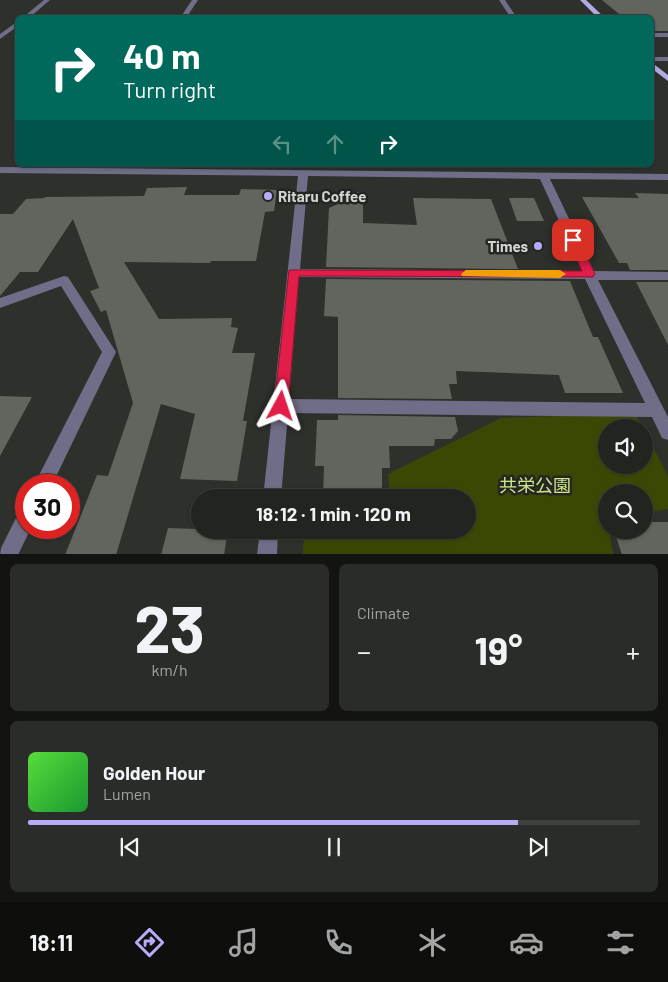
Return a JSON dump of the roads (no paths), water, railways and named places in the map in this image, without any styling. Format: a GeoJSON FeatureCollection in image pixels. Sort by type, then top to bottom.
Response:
{"type":"FeatureCollection","features":[{"type":"Feature","properties":{"kind":"main road"},"geometry":{"type":"LineString","coordinates":[[583,0],[599,15]]}},
{"type":"Feature","properties":{"kind":"main road"},"geometry":{"type":"LineString","coordinates":[[654,69],[668,80]]}},
{"type":"Feature","properties":{"kind":"street"},"geometry":{"type":"LineString","coordinates":[[29,15],[48,0]]}},
{"type":"Feature","properties":{"kind":"street"},"geometry":{"type":"LineString","coordinates":[[185,15],[194,0]]}},
{"type":"Feature","properties":{"kind":"street"},"geometry":{"type":"LineString","coordinates":[[502,0],[512,15]]}},
{"type":"Feature","properties":{"kind":"street"},"geometry":{"type":"LineString","coordinates":[[9,23],[15,23]]}},
{"type":"Feature","properties":{"kind":"street"},"geometry":{"type":"LineString","coordinates":[[0,37],[15,25]]}},
{"type":"Feature","properties":{"kind":"street"},"geometry":{"type":"LineString","coordinates":[[654,27],[668,27]]}},
{"type":"Feature","properties":{"kind":"street"},"geometry":{"type":"LineString","coordinates":[[0,30],[15,30]]}},
{"type":"Feature","properties":{"kind":"street"},"geometry":{"type":"LineString","coordinates":[[654,35],[668,35]]}},
{"type":"Feature","properties":{"kind":"street"},"geometry":{"type":"LineString","coordinates":[[654,59],[668,59]]}},
{"type":"Feature","properties":{"kind":"street"},"geometry":{"type":"LineString","coordinates":[[0,170],[43,168],[668,177]]}},
{"type":"Feature","properties":{"kind":"street"},"geometry":{"type":"LineString","coordinates":[[273,489],[303,173]]}},
{"type":"Feature","properties":{"kind":"street"},"geometry":{"type":"LineString","coordinates":[[544,176],[589,274],[668,434]]}},
{"type":"Feature","properties":{"kind":"street"},"geometry":{"type":"LineString","coordinates":[[293,272],[668,276]]}},
{"type":"Feature","properties":{"kind":"street"},"geometry":{"type":"LineString","coordinates":[[0,303],[64,280],[109,352],[48,474]]}},
{"type":"Feature","properties":{"kind":"street"},"geometry":{"type":"LineString","coordinates":[[281,406],[656,410]]}},
{"type":"Feature","properties":{"kind":"street"},"geometry":{"type":"LineString","coordinates":[[8,554],[16,539]]}},
{"type":"Feature","properties":{"kind":"street"},"geometry":{"type":"LineString","coordinates":[[267,554],[268,539]]}},
{"type":"Feature","properties":{"kind":"place","name":"Ritaru Coffee"},"geometry":{"type":"Point","coordinates":[268,196]}},
{"type":"Feature","properties":{"kind":"place","name":"Times"},"geometry":{"type":"Point","coordinates":[538,246]}},
{"type":"Feature","properties":{"kind":"park label","name":"共栄公園"},"geometry":{"type":"Point","coordinates":[535,485]}}]}
